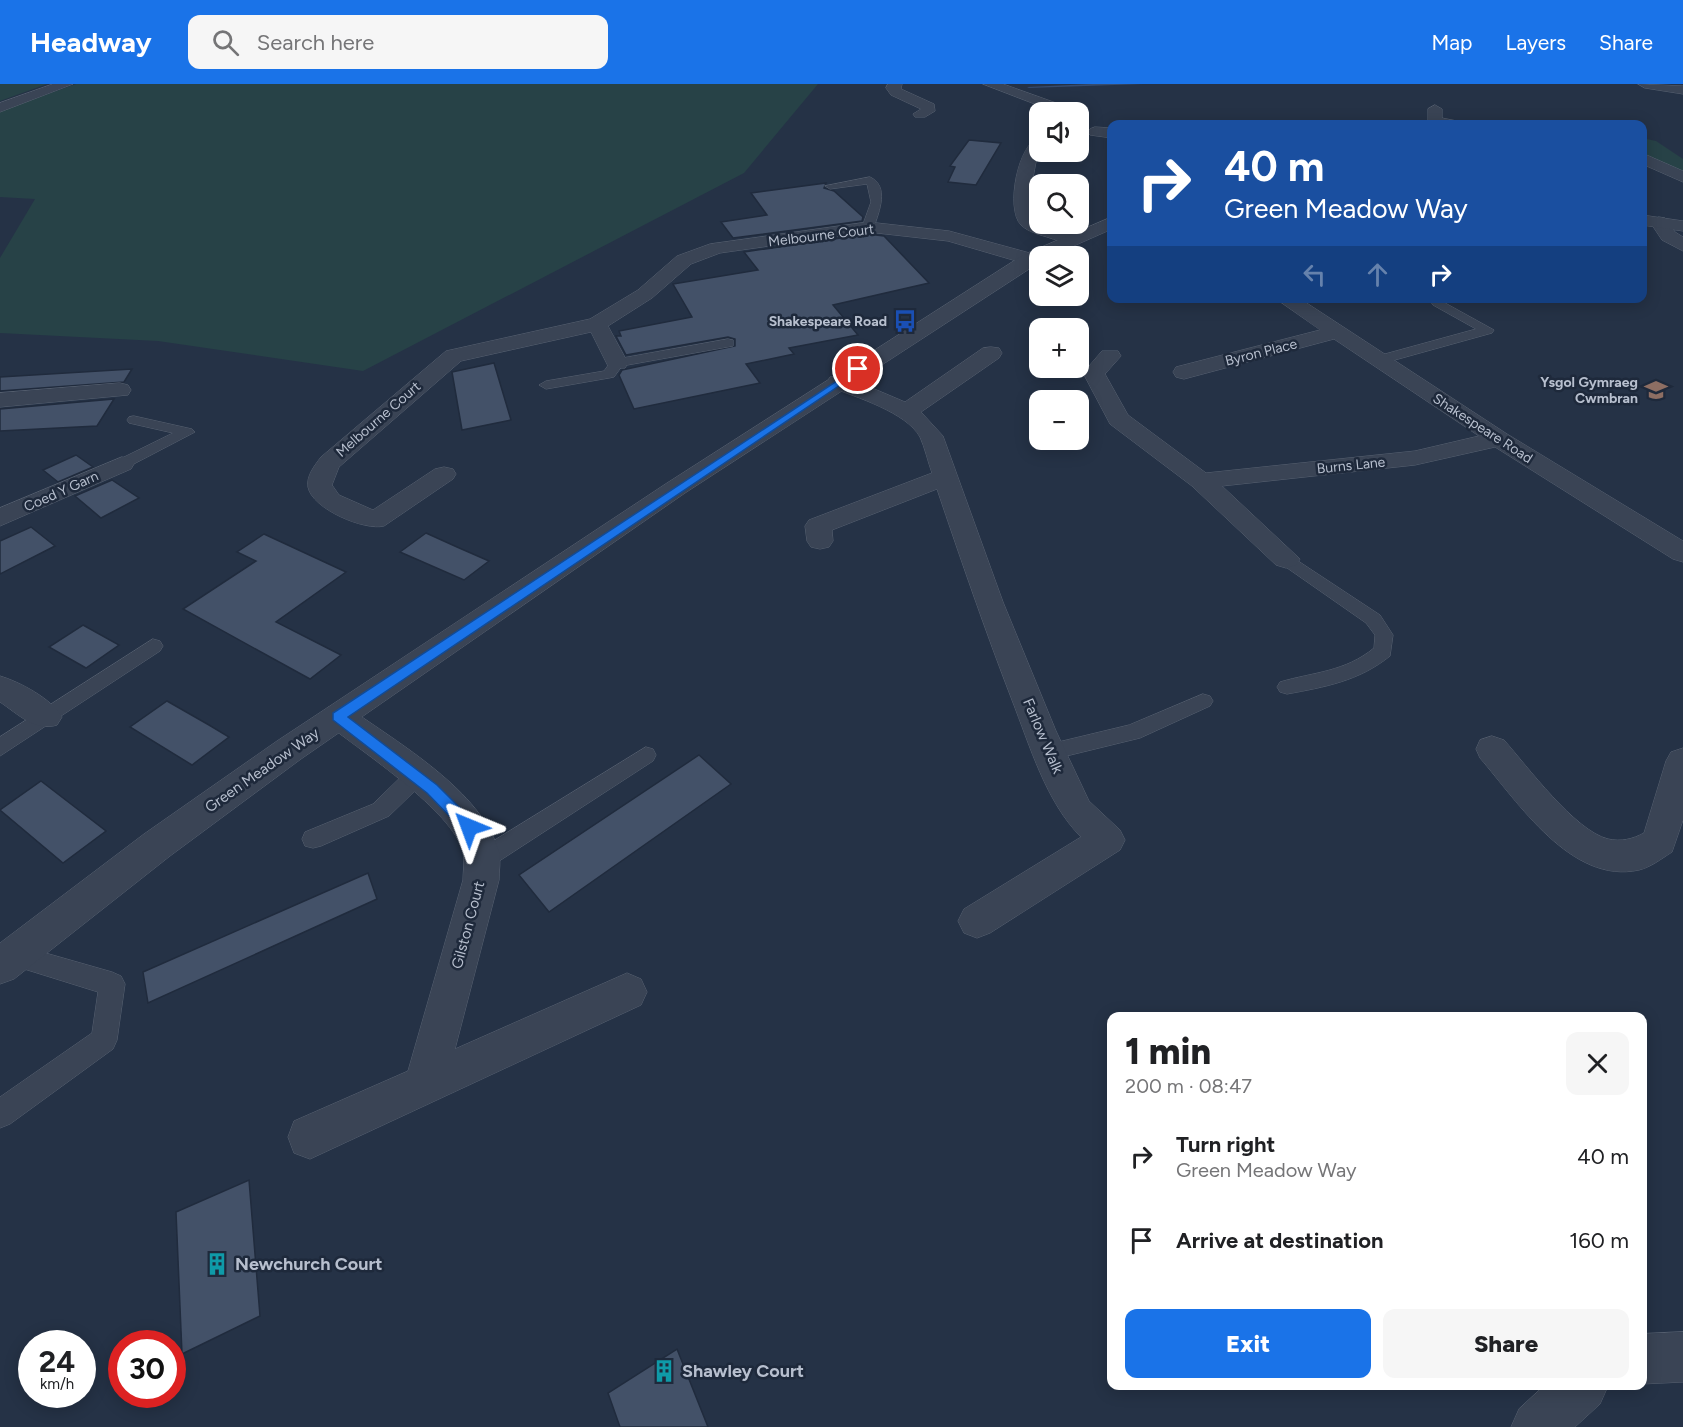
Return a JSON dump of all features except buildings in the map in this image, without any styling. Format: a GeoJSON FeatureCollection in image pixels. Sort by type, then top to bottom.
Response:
{"type":"FeatureCollection","features":[{"type":"Feature","properties":{"kind":"street"},"geometry":{"type":"LineString","coordinates":[[0,108],[66,84]]}},
{"type":"Feature","properties":{"kind":"street"},"geometry":{"type":"LineString","coordinates":[[895,84],[893,88],[896,92],[929,107],[928,111],[920,114]]}},
{"type":"Feature","properties":{"kind":"street"},"geometry":{"type":"LineString","coordinates":[[991,84],[1040,102]]}},
{"type":"Feature","properties":{"kind":"street"},"geometry":{"type":"LineString","coordinates":[[1645,84],[1683,90]]}},
{"type":"Feature","properties":{"kind":"street"},"geometry":{"type":"LineString","coordinates":[[1434,120],[1435,109]]}},
{"type":"Feature","properties":{"kind":"street"},"geometry":{"type":"LineString","coordinates":[[1089,124],[1107,131]]}},
{"type":"Feature","properties":{"kind":"street"},"geometry":{"type":"LineString","coordinates":[[1029,158],[1021,199],[1022,214],[1026,220],[1038,227],[1071,238]]}},
{"type":"Feature","properties":{"kind":"street"},"geometry":{"type":"LineString","coordinates":[[1647,160],[1683,177]]}},
{"type":"Feature","properties":{"kind":"street"},"geometry":{"type":"LineString","coordinates":[[1651,221],[1683,226]]}},
{"type":"Feature","properties":{"kind":"street"},"geometry":{"type":"LineString","coordinates":[[1651,221],[1683,245]]}},
{"type":"Feature","properties":{"kind":"street","name":"Green Meadow Way"},"geometry":{"type":"LineString","coordinates":[[1056,246],[1107,224]]}},
{"type":"Feature","properties":{"kind":"street","name":"Melbourne Court"},"geometry":{"type":"LineString","coordinates":[[444,474],[375,520],[323,495],[317,485],[319,475],[330,462],[454,356],[597,324],[631,304],[684,260],[697,253],[717,248],[868,227],[949,236],[1029,260]]}},
{"type":"Feature","properties":{"kind":"street","name":"Green Meadow Way"},"geometry":{"type":"LineString","coordinates":[[7,961],[157,845],[338,717],[838,382],[1029,261]]}},
{"type":"Feature","properties":{"kind":"street","name":"Shakespeare Road"},"geometry":{"type":"LineString","coordinates":[[1293,303],[1499,439],[1683,553]]}},
{"type":"Feature","properties":{"kind":"street"},"geometry":{"type":"LineString","coordinates":[[597,324],[617,363]]}},
{"type":"Feature","properties":{"kind":"street","name":"Byron Place"},"geometry":{"type":"LineString","coordinates":[[1184,372],[1338,332]]}},
{"type":"Feature","properties":{"kind":"street"},"geometry":{"type":"LineString","coordinates":[[907,412],[991,353]]}},
{"type":"Feature","properties":{"kind":"street"},"geometry":{"type":"LineString","coordinates":[[1110,356],[1094,373],[1118,418],[1201,481],[1286,559]]}},
{"type":"Feature","properties":{"kind":"street","name":"Farlow Walk"},"geometry":{"type":"LineString","coordinates":[[838,382],[907,412],[921,422],[931,436],[947,476],[989,602],[1050,752],[1076,810],[1107,840],[977,921]]}},
{"type":"Feature","properties":{"kind":"street"},"geometry":{"type":"LineString","coordinates":[[0,400],[120,390]]}},
{"type":"Feature","properties":{"kind":"street"},"geometry":{"type":"LineString","coordinates":[[60,418],[77,394]]}},
{"type":"Feature","properties":{"kind":"street","name":"Burns Lane"},"geometry":{"type":"LineString","coordinates":[[1201,481],[1415,458],[1499,439]]}},
{"type":"Feature","properties":{"kind":"street","name":"Coed Y Garn"},"geometry":{"type":"LineString","coordinates":[[0,518],[122,464]]}},
{"type":"Feature","properties":{"kind":"street"},"geometry":{"type":"LineString","coordinates":[[820,541],[818,526],[947,476]]}},
{"type":"Feature","properties":{"kind":"street"},"geometry":{"type":"LineString","coordinates":[[0,687],[46,717]]}},
{"type":"Feature","properties":{"kind":"street","name":"Gilston Court"},"geometry":{"type":"LineString","coordinates":[[338,717],[416,776],[469,827],[482,860],[481,880],[425,1085]]}},
{"type":"Feature","properties":{"kind":"street"},"geometry":{"type":"LineString","coordinates":[[1492,748],[1562,829],[1602,854],[1637,855],[1659,842],[1683,761]]}},
{"type":"Feature","properties":{"kind":"street"},"geometry":{"type":"LineString","coordinates":[[310,1137],[627,992]]}},
{"type":"Feature","properties":{"kind":"street"},"geometry":{"type":"LineString","coordinates":[[1647,1359],[1683,1357]]}},
{"type":"Feature","properties":{"kind":"street"},"geometry":{"type":"LineString","coordinates":[[1537,1427],[1578,1390]]}},
{"type":"Feature","properties":{"kind":"lane"},"geometry":{"type":"LineString","coordinates":[[830,186],[870,180],[878,189],[878,195],[868,227]]}},
{"type":"Feature","properties":{"kind":"lane"},"geometry":{"type":"LineString","coordinates":[[1379,360],[1486,330],[1439,303]]}},
{"type":"Feature","properties":{"kind":"lane"},"geometry":{"type":"LineString","coordinates":[[546,385],[609,374],[617,363],[728,343]]}},
{"type":"Feature","properties":{"kind":"lane"},"geometry":{"type":"LineString","coordinates":[[122,464],[187,432],[135,420]]}},
{"type":"Feature","properties":{"kind":"lane"},"geometry":{"type":"LineString","coordinates":[[1286,559],[1373,619],[1384,635],[1383,651],[1369,665],[1350,675],[1287,687]]}},
{"type":"Feature","properties":{"kind":"lane"},"geometry":{"type":"LineString","coordinates":[[0,748],[153,646]]}},
{"type":"Feature","properties":{"kind":"lane"},"geometry":{"type":"LineString","coordinates":[[1050,752],[1133,732],[1203,700]]}},
{"type":"Feature","properties":{"kind":"lane"},"geometry":{"type":"LineString","coordinates":[[482,860],[646,755]]}},
{"type":"Feature","properties":{"kind":"lane"},"geometry":{"type":"LineString","coordinates":[[313,839],[381,810],[416,776]]}},
{"type":"Feature","properties":{"kind":"lane"},"geometry":{"type":"LineString","coordinates":[[0,1114],[104,1040],[112,984],[7,961]]}},
{"type":"Feature","properties":{"kind":"green space"},"geometry":{"type":"Polygon","coordinates":[[[0,84],[47,84],[0,101],[0,84]]]}},
{"type":"Feature","properties":{"kind":"green space"},"geometry":{"type":"Polygon","coordinates":[[[76,84],[818,84],[744,173],[363,371],[158,341],[0,333],[0,258],[35,199],[0,197],[0,111],[76,84]]]}},
{"type":"Feature","properties":{"kind":"green space"},"geometry":{"type":"Polygon","coordinates":[[[1647,139],[1656,141],[1683,159],[1683,177],[1647,158],[1647,139]]]}},
{"type":"Feature","properties":{"kind":"waterway"},"geometry":{"type":"LineString","coordinates":[[1029,87],[1141,84]]}},
{"type":"Feature","properties":{"kind":"place","name":"Shakespeare Road"},"geometry":{"type":"Point","coordinates":[905,321]}},
{"type":"Feature","properties":{"kind":"place","name":"Ysgol Gymraeg Cwmbran"},"geometry":{"type":"Point","coordinates":[1656,390]}},
{"type":"Feature","properties":{"kind":"place","name":"Newchurch Court"},"geometry":{"type":"Point","coordinates":[217,1264]}},
{"type":"Feature","properties":{"kind":"place","name":"Shawley Court"},"geometry":{"type":"Point","coordinates":[664,1371]}},
{"type":"Feature","properties":{"kind":"route"},"geometry":{"type":"LineString","coordinates":[[469,827],[432,789],[338,717],[858,369]]}}]}
